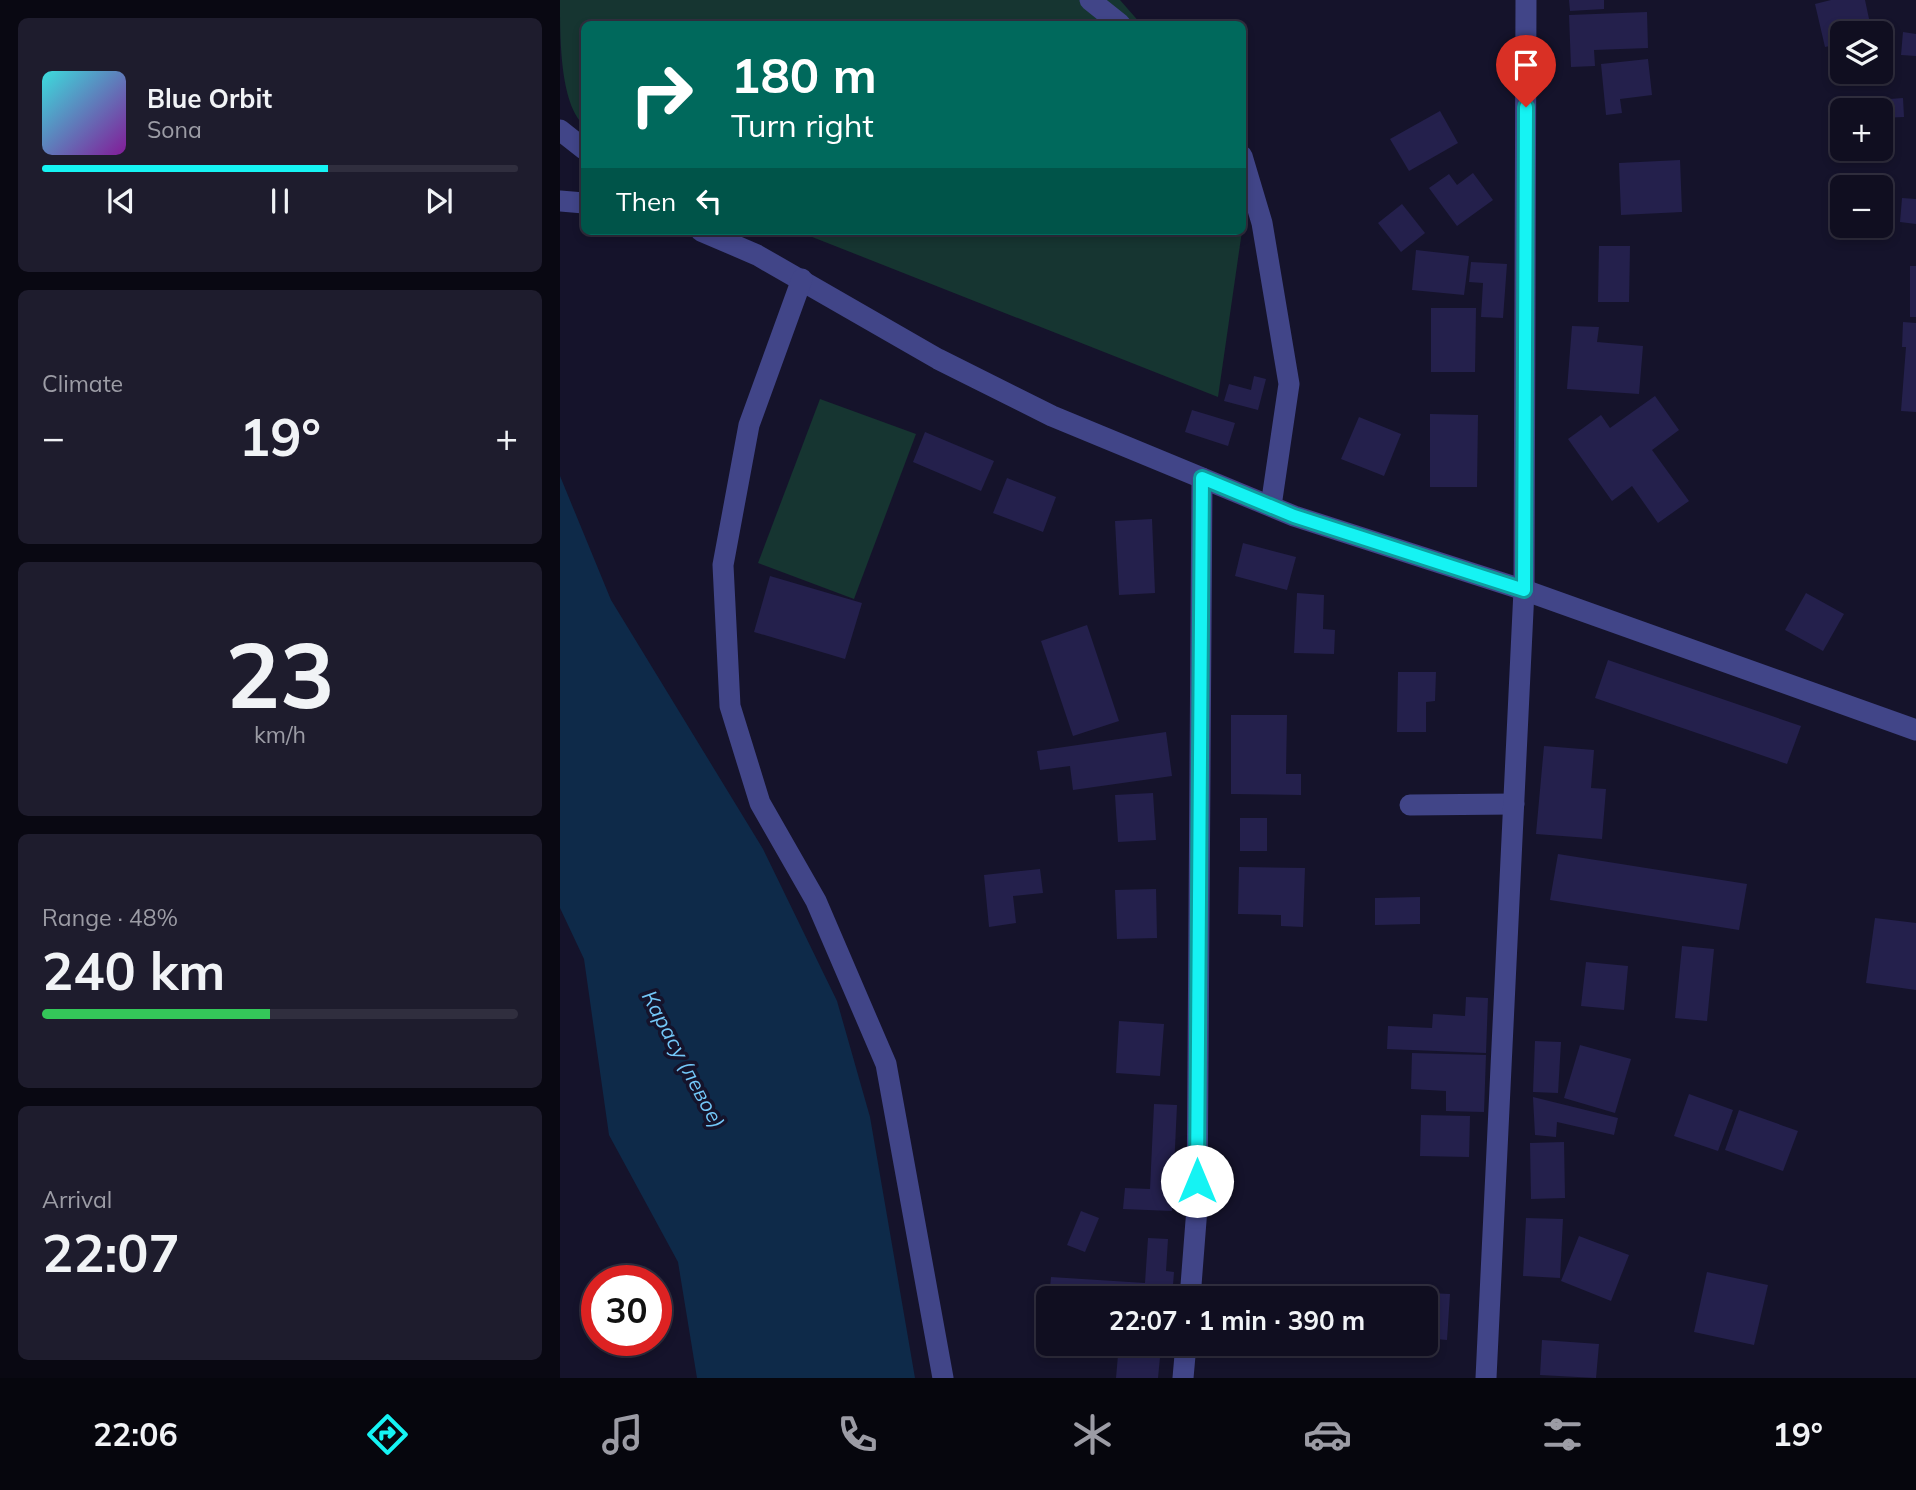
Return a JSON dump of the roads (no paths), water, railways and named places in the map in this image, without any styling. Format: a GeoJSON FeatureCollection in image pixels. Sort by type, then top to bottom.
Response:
{"type":"FeatureCollection","features":[{"type":"Feature","properties":{"kind":"street"},"geometry":{"type":"LineString","coordinates":[[1090,0],[1116,21]]}},
{"type":"Feature","properties":{"kind":"street"},"geometry":{"type":"LineString","coordinates":[[1486,1378],[1524,590],[1526,0]]}},
{"type":"Feature","properties":{"kind":"street"},"geometry":{"type":"LineString","coordinates":[[560,130],[581,147]]}},
{"type":"Feature","properties":{"kind":"street"},"geometry":{"type":"LineString","coordinates":[[1246,169],[1262,223],[1289,384],[1271,506]]}},
{"type":"Feature","properties":{"kind":"street"},"geometry":{"type":"LineString","coordinates":[[560,201],[581,203]]}},
{"type":"Feature","properties":{"kind":"street"},"geometry":{"type":"LineString","coordinates":[[710,235],[757,255],[938,359],[1052,416],[1202,478],[1271,506],[1915,725]]}},
{"type":"Feature","properties":{"kind":"street"},"geometry":{"type":"LineString","coordinates":[[802,279],[749,425],[723,565],[730,706],[760,803],[816,901],[886,1064],[943,1378]]}},
{"type":"Feature","properties":{"kind":"street"},"geometry":{"type":"LineString","coordinates":[[1191,1286],[1197,1208],[1202,478]]}},
{"type":"Feature","properties":{"kind":"street"},"geometry":{"type":"LineString","coordinates":[[1410,805],[1514,804]]}},
{"type":"Feature","properties":{"kind":"street"},"geometry":{"type":"LineString","coordinates":[[1183,1378],[1185,1356]]}},
{"type":"Feature","properties":{"kind":"water","name":"Карасу (левое)"},"geometry":{"type":"Polygon","coordinates":[[[560,476],[611,600],[763,849],[837,1001],[870,1117],[915,1378],[697,1378],[678,1262],[609,1135],[584,959],[560,908],[560,476]]]}}]}
